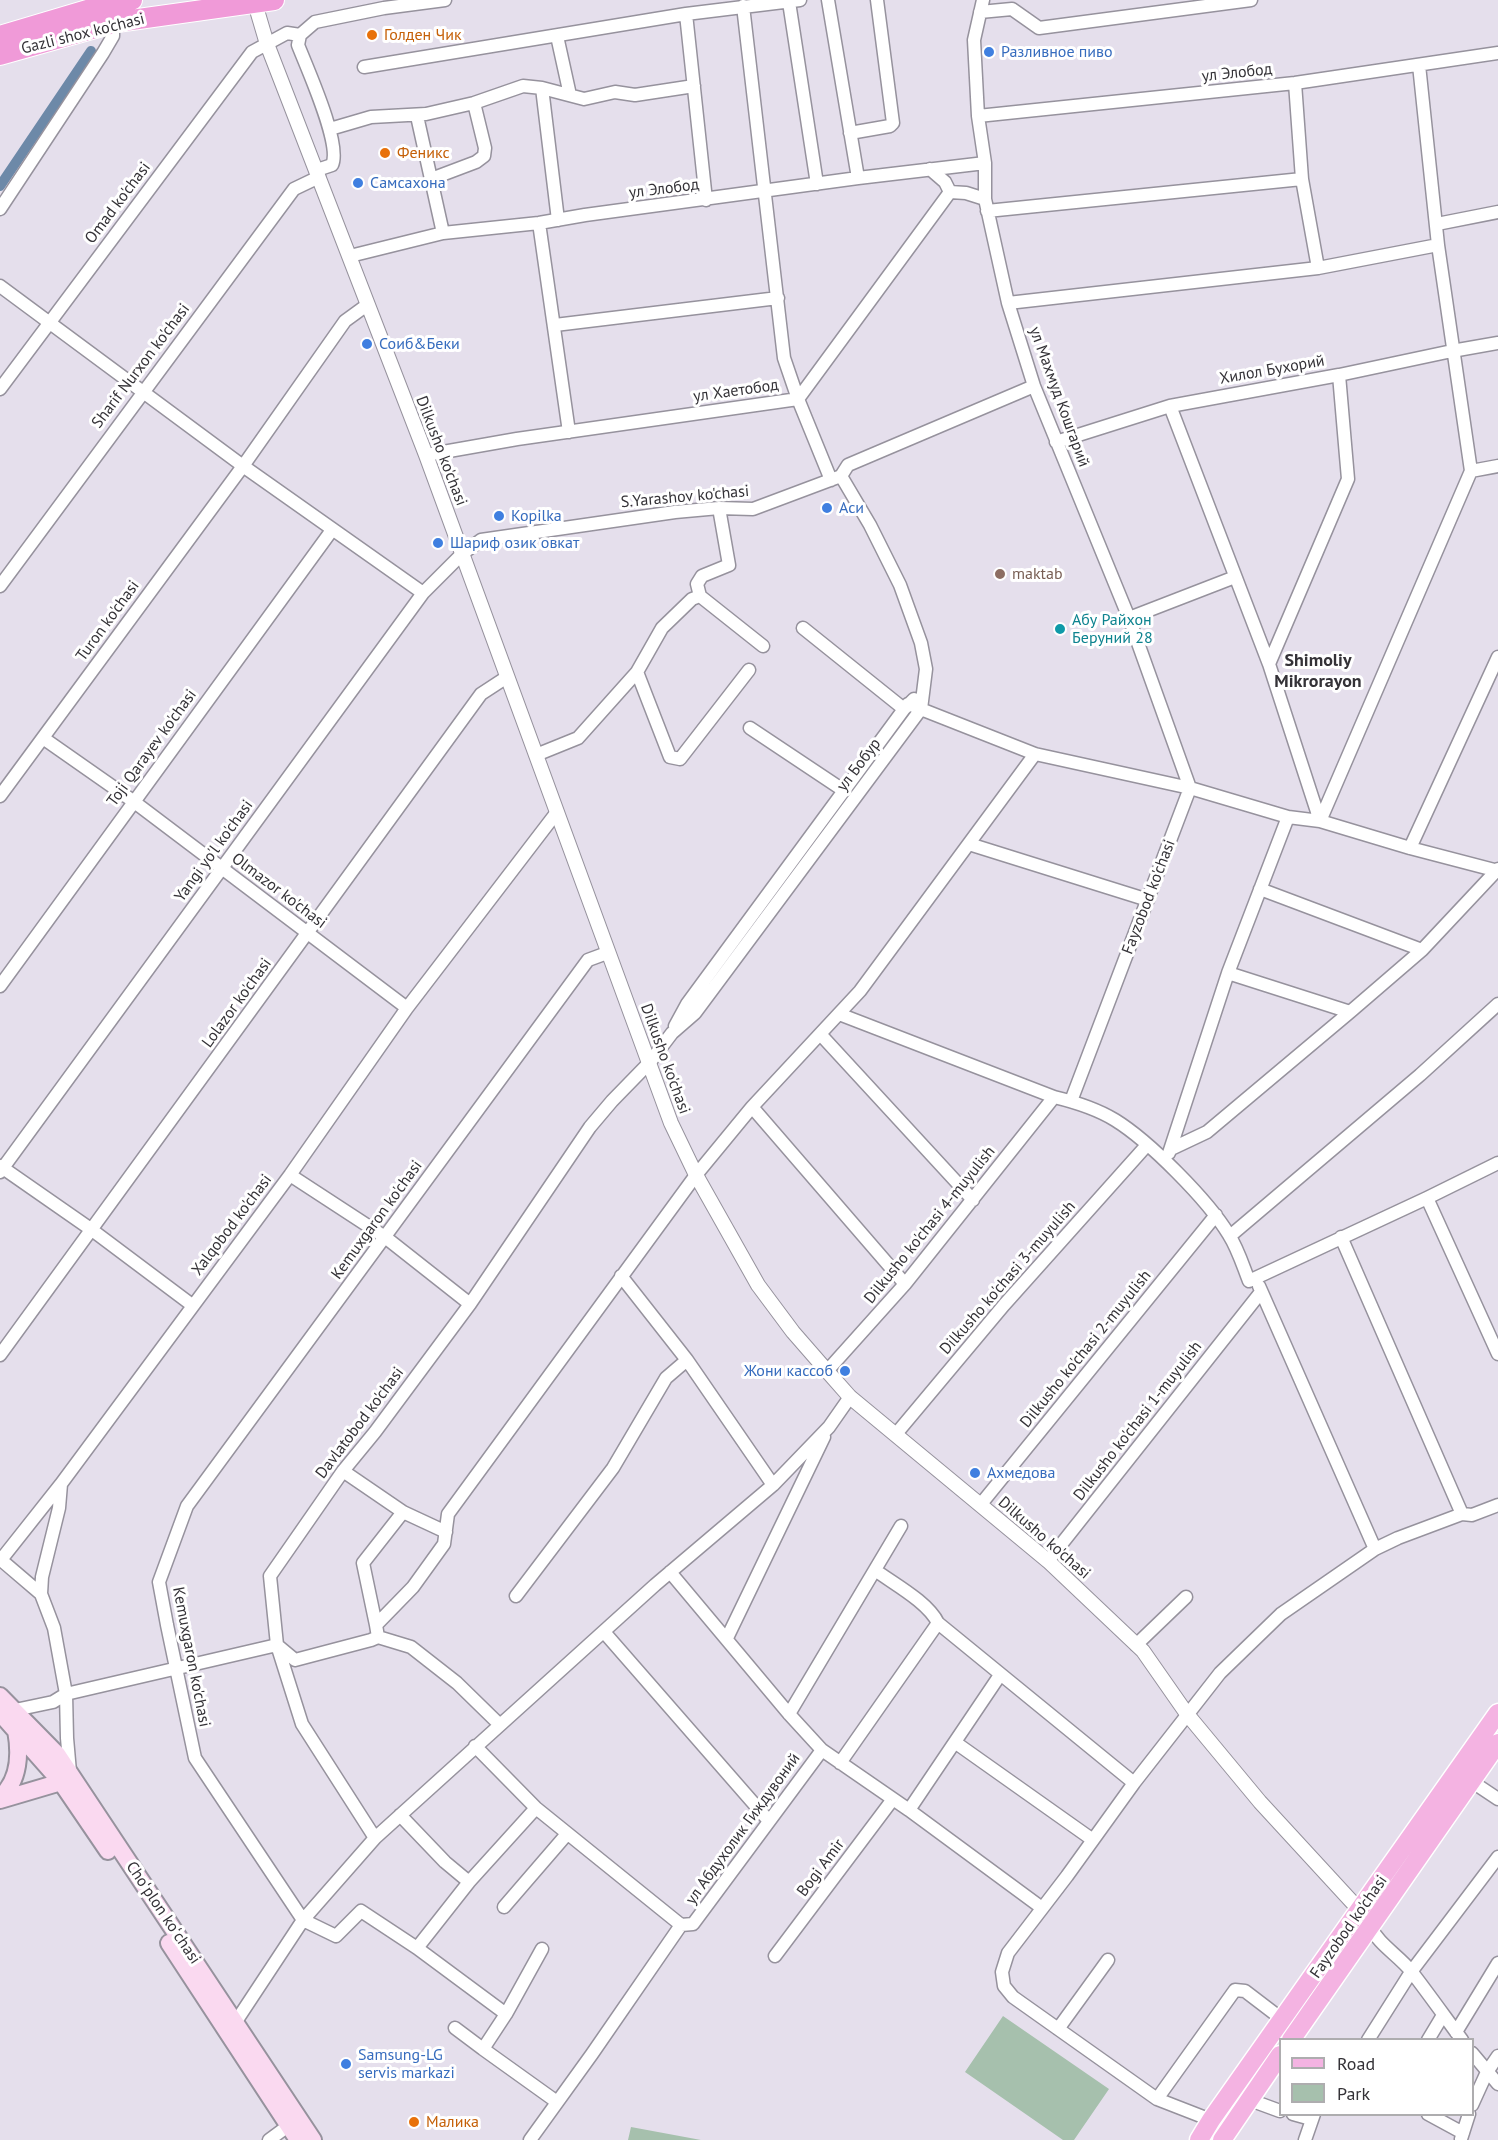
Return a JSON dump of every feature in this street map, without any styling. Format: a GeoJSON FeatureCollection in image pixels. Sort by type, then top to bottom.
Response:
{"type":"FeatureCollection","features":[{"type":"Feature","properties":{"kind":"highway","name":"Gazli shox ko'chasi"},"geometry":{"type":"LineString","coordinates":[[0,36],[105,3],[132,0]]}},
{"type":"Feature","properties":{"kind":"highway","name":"Gazli shox ko'chasi"},"geometry":{"type":"LineString","coordinates":[[0,55],[113,23],[261,1]]}},
{"type":"Feature","properties":{"kind":"main road","name":"Choʻplon koʻchasi"},"geometry":{"type":"LineString","coordinates":[[0,1696],[15,1729],[66,1778],[313,2140]]}},
{"type":"Feature","properties":{"kind":"main road","name":"Choʻplon koʻchasi"},"geometry":{"type":"LineString","coordinates":[[7,1712],[53,1750],[66,1778],[138,1896],[298,2140]]}},
{"type":"Feature","properties":{"kind":"main road","name":"Fayzobod ko'chasi"},"geometry":{"type":"LineString","coordinates":[[1292,2038],[1356,1946],[1365,1918],[1498,1713]]}},
{"type":"Feature","properties":{"kind":"main road"},"geometry":{"type":"LineString","coordinates":[[0,1798],[12,1782],[16,1768],[19,1748],[15,1729]]}},
{"type":"Feature","properties":{"kind":"main road","name":"Fayzobod ko'chasi"},"geometry":{"type":"LineString","coordinates":[[1199,2140],[1283,2020],[1365,1918],[1498,1743]]}},
{"type":"Feature","properties":{"kind":"main road"},"geometry":{"type":"LineString","coordinates":[[0,1798],[66,1778]]}},
{"type":"Feature","properties":{"kind":"main road"},"geometry":{"type":"LineString","coordinates":[[1222,2140],[1279,2058]]}},
{"type":"Feature","properties":{"kind":"street","name":"Omad ko'chasi"},"geometry":{"type":"LineString","coordinates":[[0,389],[252,52],[287,33],[300,35],[315,22],[384,8],[445,0]]}},
{"type":"Feature","properties":{"kind":"street"},"geometry":{"type":"LineString","coordinates":[[828,0],[858,178]]}},
{"type":"Feature","properties":{"kind":"street"},"geometry":{"type":"LineString","coordinates":[[850,133],[890,126],[893,123],[877,0]]}},
{"type":"Feature","properties":{"kind":"street"},"geometry":{"type":"LineString","coordinates":[[981,6],[1012,9],[1039,28],[1251,0]]}},
{"type":"Feature","properties":{"kind":"street","name":"Dilkusho ko'chasi"},"geometry":{"type":"LineString","coordinates":[[261,1],[267,44],[426,456],[671,1123],[696,1174],[758,1285],[793,1332],[850,1397],[1048,1561],[1136,1645],[1187,1714],[1260,1802],[1365,1918]]}},
{"type":"Feature","properties":{"kind":"street"},"geometry":{"type":"LineString","coordinates":[[364,67],[686,14],[794,1],[817,184]]}},
{"type":"Feature","properties":{"kind":"street"},"geometry":{"type":"LineString","coordinates":[[743,6],[755,91],[764,192],[784,358],[798,399],[836,478],[870,525],[900,585],[921,643],[926,669],[921,709]]}},
{"type":"Feature","properties":{"kind":"street","name":"ул Махмуд Кошгарий"},"geometry":{"type":"LineString","coordinates":[[981,6],[974,40],[978,116],[985,164],[985,199],[1008,303],[1034,386],[1129,618],[1190,788]]}},
{"type":"Feature","properties":{"kind":"street"},"geometry":{"type":"LineString","coordinates":[[686,14],[706,200]]}},
{"type":"Feature","properties":{"kind":"street"},"geometry":{"type":"LineString","coordinates":[[0,209],[103,53],[113,36],[113,23]]}},
{"type":"Feature","properties":{"kind":"street"},"geometry":{"type":"LineString","coordinates":[[300,35],[298,45],[330,129],[370,117],[417,116],[474,103],[523,86],[542,88],[584,99],[615,93],[635,95],[694,86]]}},
{"type":"Feature","properties":{"kind":"street"},"geometry":{"type":"LineString","coordinates":[[557,36],[570,96]]}},
{"type":"Feature","properties":{"kind":"street","name":"ул Элобод"},"geometry":{"type":"LineString","coordinates":[[978,116],[1295,83],[1498,53]]}},
{"type":"Feature","properties":{"kind":"street"},"geometry":{"type":"LineString","coordinates":[[1320,821],[1471,471],[1438,245],[1419,65]]}},
{"type":"Feature","properties":{"kind":"street"},"geometry":{"type":"LineString","coordinates":[[1295,83],[1302,178],[1318,268]]}},
{"type":"Feature","properties":{"kind":"street"},"geometry":{"type":"LineString","coordinates":[[542,88],[558,220]]}},
{"type":"Feature","properties":{"kind":"street"},"geometry":{"type":"LineString","coordinates":[[431,179],[476,162],[484,156],[485,148],[474,103]]}},
{"type":"Feature","properties":{"kind":"street"},"geometry":{"type":"LineString","coordinates":[[417,116],[443,233]]}},
{"type":"Feature","properties":{"kind":"street","name":"Sharif Nurxon ko'chasi"},"geometry":{"type":"LineString","coordinates":[[0,586],[294,189],[333,165],[335,160],[330,129]]}},
{"type":"Feature","properties":{"kind":"street","name":"ул Элобод"},"geometry":{"type":"LineString","coordinates":[[350,256],[443,233],[539,223],[858,178],[985,164]]}},
{"type":"Feature","properties":{"kind":"street"},"geometry":{"type":"LineString","coordinates":[[930,169],[945,182],[950,192],[966,193],[985,199]]}},
{"type":"Feature","properties":{"kind":"street"},"geometry":{"type":"LineString","coordinates":[[987,212],[1302,178]]}},
{"type":"Feature","properties":{"kind":"street","name":"ул Хаетобод"},"geometry":{"type":"LineString","coordinates":[[426,456],[569,432],[798,399],[950,192]]}},
{"type":"Feature","properties":{"kind":"street"},"geometry":{"type":"LineString","coordinates":[[1437,224],[1498,212]]}},
{"type":"Feature","properties":{"kind":"street"},"geometry":{"type":"LineString","coordinates":[[539,223],[569,432]]}},
{"type":"Feature","properties":{"kind":"street"},"geometry":{"type":"LineString","coordinates":[[1008,303],[1318,268],[1438,245]]}},
{"type":"Feature","properties":{"kind":"street"},"geometry":{"type":"LineString","coordinates":[[0,286],[243,466],[423,593]]}},
{"type":"Feature","properties":{"kind":"street"},"geometry":{"type":"LineString","coordinates":[[555,325],[778,298]]}},
{"type":"Feature","properties":{"kind":"street","name":"Turon ko'chasi"},"geometry":{"type":"LineString","coordinates":[[0,796],[243,466],[345,321],[367,304]]}},
{"type":"Feature","properties":{"kind":"street","name":"Хилол Бухорий"},"geometry":{"type":"LineString","coordinates":[[1056,442],[1170,406],[1498,343]]}},
{"type":"Feature","properties":{"kind":"street"},"geometry":{"type":"LineString","coordinates":[[1269,664],[1348,479],[1339,375]]}},
{"type":"Feature","properties":{"kind":"street","name":"S.Yarashov ko'chasi"},"geometry":{"type":"LineString","coordinates":[[462,554],[481,540],[577,525],[719,508],[753,509],[836,478],[848,465],[1034,386]]}},
{"type":"Feature","properties":{"kind":"street"},"geometry":{"type":"LineString","coordinates":[[1170,406],[1269,664],[1320,821]]}},
{"type":"Feature","properties":{"kind":"street"},"geometry":{"type":"LineString","coordinates":[[1471,471],[1498,466]]}},
{"type":"Feature","properties":{"kind":"street"},"geometry":{"type":"LineString","coordinates":[[719,508],[729,565],[702,576],[697,584],[700,596],[764,646]]}},
{"type":"Feature","properties":{"kind":"street","name":"Toji Qarayev ko'chasi"},"geometry":{"type":"LineString","coordinates":[[0,986],[332,530]]}},
{"type":"Feature","properties":{"kind":"street","name":"Yangi yo'l ko'chasi"},"geometry":{"type":"LineString","coordinates":[[1,1169],[423,593],[462,554]]}},
{"type":"Feature","properties":{"kind":"street"},"geometry":{"type":"LineString","coordinates":[[1129,618],[1235,577]]}},
{"type":"Feature","properties":{"kind":"street"},"geometry":{"type":"LineString","coordinates":[[536,755],[578,738],[637,672],[662,628],[692,599],[700,596]]}},
{"type":"Feature","properties":{"kind":"street"},"geometry":{"type":"LineString","coordinates":[[803,628],[906,706],[921,709],[1035,754],[1190,788],[1288,817],[1320,821],[1410,849],[1498,871],[1422,950],[1350,1012],[1207,1132],[1171,1149]]}},
{"type":"Feature","properties":{"kind":"street"},"geometry":{"type":"LineString","coordinates":[[1410,849],[1498,657]]}},
{"type":"Feature","properties":{"kind":"street"},"geometry":{"type":"LineString","coordinates":[[637,672],[670,757],[680,759],[749,670]]}},
{"type":"Feature","properties":{"kind":"street","name":"Lolazor ko'chasi"},"geometry":{"type":"LineString","coordinates":[[0,1355],[482,693],[507,677]]}},
{"type":"Feature","properties":{"kind":"street"},"geometry":{"type":"LineString","coordinates":[[672,1033],[687,1004],[843,790],[906,706],[924,690]]}},
{"type":"Feature","properties":{"kind":"street","name":"ул Бобур"},"geometry":{"type":"LineString","coordinates":[[650,1062],[672,1033],[695,1013],[921,709]]}},
{"type":"Feature","properties":{"kind":"street"},"geometry":{"type":"LineString","coordinates":[[750,728],[843,790]]}},
{"type":"Feature","properties":{"kind":"street","name":"Olmazor ko'chasi"},"geometry":{"type":"LineString","coordinates":[[43,738],[133,801],[407,1008]]}},
{"type":"Feature","properties":{"kind":"street"},"geometry":{"type":"LineString","coordinates":[[7,1712],[53,1702],[66,1694],[277,1645],[295,1660],[371,1640],[444,1544],[448,1514],[696,1174],[752,1107],[860,991],[1035,754]]}},
{"type":"Feature","properties":{"kind":"street","name":"Fayzobod ko'chasi"},"geometry":{"type":"LineString","coordinates":[[1071,1101],[1190,788]]}},
{"type":"Feature","properties":{"kind":"street","name":"Xalqobod ko'chasi"},"geometry":{"type":"LineString","coordinates":[[66,1778],[66,1694],[54,1628],[41,1594],[42,1577],[59,1508],[61,1484],[290,1175],[407,1008],[557,812]]}},
{"type":"Feature","properties":{"kind":"street"},"geometry":{"type":"LineString","coordinates":[[1166,1163],[1228,973],[1288,817]]}},
{"type":"Feature","properties":{"kind":"street"},"geometry":{"type":"LineString","coordinates":[[969,844],[1148,900]]}},
{"type":"Feature","properties":{"kind":"street"},"geometry":{"type":"LineString","coordinates":[[1260,889],[1422,950]]}},
{"type":"Feature","properties":{"kind":"street","name":"Kemuxgaron ko'chasi"},"geometry":{"type":"LineString","coordinates":[[303,1920],[195,1758],[159,1582],[187,1506],[588,960],[607,953]]}},
{"type":"Feature","properties":{"kind":"street"},"geometry":{"type":"LineString","coordinates":[[1228,973],[1350,1012]]}},
{"type":"Feature","properties":{"kind":"street"},"geometry":{"type":"LineString","coordinates":[[1230,1236],[1420,1075],[1498,1004]]}},
{"type":"Feature","properties":{"kind":"street"},"geometry":{"type":"LineString","coordinates":[[839,1014],[1054,1097],[1071,1101],[1115,1120],[1147,1145],[1216,1215],[1230,1236],[1250,1281],[1498,1162]]}},
{"type":"Feature","properties":{"kind":"street"},"geometry":{"type":"LineString","coordinates":[[820,1035],[973,1200]]}},
{"type":"Feature","properties":{"kind":"street","name":"Davlatobod ko'chasi"},"geometry":{"type":"LineString","coordinates":[[375,1838],[303,1724],[277,1645],[270,1576],[343,1471],[375,1432],[470,1304],[590,1127],[650,1062]]}},
{"type":"Feature","properties":{"kind":"street","name":"Dilkusho ko'chasi 4-muyulish"},"geometry":{"type":"LineString","coordinates":[[827,1371],[905,1284],[1054,1097]]}},
{"type":"Feature","properties":{"kind":"street"},"geometry":{"type":"LineString","coordinates":[[752,1107],[905,1284]]}},
{"type":"Feature","properties":{"kind":"street","name":"Dilkusho ko'chasi 3-muyulish"},"geometry":{"type":"LineString","coordinates":[[896,1434],[1004,1305],[1147,1145]]}},
{"type":"Feature","properties":{"kind":"street"},"geometry":{"type":"LineString","coordinates":[[1,1169],[92,1230],[192,1305]]}},
{"type":"Feature","properties":{"kind":"street"},"geometry":{"type":"LineString","coordinates":[[290,1175],[386,1237],[470,1304]]}},
{"type":"Feature","properties":{"kind":"street"},"geometry":{"type":"LineString","coordinates":[[1427,1198],[1498,1354]]}},
{"type":"Feature","properties":{"kind":"street","name":"Dilkusho ko'chasi 2-muyulish"},"geometry":{"type":"LineString","coordinates":[[981,1504],[1216,1215]]}},
{"type":"Feature","properties":{"kind":"street"},"geometry":{"type":"LineString","coordinates":[[1341,1237],[1462,1514]]}},
{"type":"Feature","properties":{"kind":"street"},"geometry":{"type":"LineString","coordinates":[[621,1276],[687,1360],[773,1485]]}},
{"type":"Feature","properties":{"kind":"street"},"geometry":{"type":"LineString","coordinates":[[1256,1279],[1375,1549]]}},
{"type":"Feature","properties":{"kind":"street","name":"Dilkusho ko'chasi 1-muyulish"},"geometry":{"type":"LineString","coordinates":[[1048,1561],[1261,1292]]}},
{"type":"Feature","properties":{"kind":"street"},"geometry":{"type":"LineString","coordinates":[[516,1596],[613,1468],[666,1378],[687,1360]]}},
{"type":"Feature","properties":{"kind":"street"},"geometry":{"type":"LineString","coordinates":[[235,2023],[303,1920],[375,1838],[670,1572],[773,1485],[829,1427],[850,1397]]}},
{"type":"Feature","properties":{"kind":"street"},"geometry":{"type":"LineString","coordinates":[[727,1638],[829,1427]]}},
{"type":"Feature","properties":{"kind":"street"},"geometry":{"type":"LineString","coordinates":[[343,1471],[403,1512],[446,1532]]}},
{"type":"Feature","properties":{"kind":"street"},"geometry":{"type":"LineString","coordinates":[[41,1594],[0,1560],[61,1484]]}},
{"type":"Feature","properties":{"kind":"street"},"geometry":{"type":"LineString","coordinates":[[1211,2120],[1156,2099],[1013,1997],[1004,1986],[1002,1972],[1008,1953],[1134,1783],[1220,1673],[1281,1614],[1375,1549],[1462,1514],[1472,1515],[1498,1504]]}},
{"type":"Feature","properties":{"kind":"street"},"geometry":{"type":"LineString","coordinates":[[377,1631],[363,1563],[403,1512]]}},
{"type":"Feature","properties":{"kind":"street"},"geometry":{"type":"LineString","coordinates":[[789,1714],[901,1526]]}},
{"type":"Feature","properties":{"kind":"street"},"geometry":{"type":"LineString","coordinates":[[874,1570],[922,1604],[934,1615],[938,1623],[1000,1676],[1134,1783]]}},
{"type":"Feature","properties":{"kind":"street","name":"ул Абдухолик Гиждувоний"},"geometry":{"type":"LineString","coordinates":[[530,2140],[681,1925],[693,1924],[822,1750],[670,1572]]}},
{"type":"Feature","properties":{"kind":"street"},"geometry":{"type":"LineString","coordinates":[[1136,1645],[1186,1597]]}},
{"type":"Feature","properties":{"kind":"street"},"geometry":{"type":"LineString","coordinates":[[840,1763],[938,1623]]}},
{"type":"Feature","properties":{"kind":"street"},"geometry":{"type":"LineString","coordinates":[[377,1631],[411,1647],[457,1683],[499,1724]]}},
{"type":"Feature","properties":{"kind":"street"},"geometry":{"type":"LineString","coordinates":[[604,1632],[769,1821]]}},
{"type":"Feature","properties":{"kind":"street"},"geometry":{"type":"LineString","coordinates":[[909,1810],[1000,1676]]}},
{"type":"Feature","properties":{"kind":"street"},"geometry":{"type":"LineString","coordinates":[[956,1743],[1093,1840]]}},
{"type":"Feature","properties":{"kind":"street"},"geometry":{"type":"LineString","coordinates":[[475,1746],[536,1808],[681,1925]]}},
{"type":"Feature","properties":{"kind":"street"},"geometry":{"type":"LineString","coordinates":[[822,1750],[909,1810],[1042,1908]]}},
{"type":"Feature","properties":{"kind":"street"},"geometry":{"type":"LineString","coordinates":[[1471,1781],[1498,1799]]}},
{"type":"Feature","properties":{"kind":"street"},"geometry":{"type":"LineString","coordinates":[[775,1956],[893,1799]]}},
{"type":"Feature","properties":{"kind":"street"},"geometry":{"type":"LineString","coordinates":[[417,1948],[469,1882],[536,1808]]}},
{"type":"Feature","properties":{"kind":"street"},"geometry":{"type":"LineString","coordinates":[[400,1815],[445,1862],[469,1882]]}},
{"type":"Feature","properties":{"kind":"street"},"geometry":{"type":"LineString","coordinates":[[504,1907],[567,1834]]}},
{"type":"Feature","properties":{"kind":"street"},"geometry":{"type":"LineString","coordinates":[[1369,2038],[1411,1972],[1498,1857]]}},
{"type":"Feature","properties":{"kind":"street"},"geometry":{"type":"LineString","coordinates":[[303,1920],[336,1936],[361,1911],[417,1948],[506,2014]]}},
{"type":"Feature","properties":{"kind":"street"},"geometry":{"type":"LineString","coordinates":[[1365,1918],[1374,1935],[1411,1972],[1459,2036],[1498,1963]]}},
{"type":"Feature","properties":{"kind":"street"},"geometry":{"type":"LineString","coordinates":[[483,2049],[506,2014],[542,1949]]}},
{"type":"Feature","properties":{"kind":"street"},"geometry":{"type":"LineString","coordinates":[[1058,2029],[1108,1960]]}},
{"type":"Feature","properties":{"kind":"street"},"geometry":{"type":"LineString","coordinates":[[1156,2099],[1234,1990],[1245,1991],[1283,2020]]}},
{"type":"Feature","properties":{"kind":"street"},"geometry":{"type":"LineString","coordinates":[[1429,2038],[1443,2015]]}},
{"type":"Feature","properties":{"kind":"street"},"geometry":{"type":"LineString","coordinates":[[455,2028],[557,2102]]}},
{"type":"Feature","properties":{"kind":"street"},"geometry":{"type":"LineString","coordinates":[[1474,2054],[1498,2084]]}},
{"type":"Feature","properties":{"kind":"street"},"geometry":{"type":"LineString","coordinates":[[1474,2103],[1487,2072],[1498,2056]]}},
{"type":"Feature","properties":{"kind":"street"},"geometry":{"type":"LineString","coordinates":[[1250,2100],[1279,2110]]}},
{"type":"Feature","properties":{"kind":"street"},"geometry":{"type":"LineString","coordinates":[[1430,2116],[1462,2137],[1469,2116]]}},
{"type":"Feature","properties":{"kind":"street"},"geometry":{"type":"LineString","coordinates":[[1305,2140],[1312,2117]]}},
{"type":"Feature","properties":{"kind":"street"},"geometry":{"type":"LineString","coordinates":[[269,2140],[288,2126]]}},
{"type":"Feature","properties":{"kind":"green space"},"geometry":{"type":"Polygon","coordinates":[[[1003,2016],[1109,2089],[1074,2140],[1063,2140],[965,2072],[1003,2016]]]}},
{"type":"Feature","properties":{"kind":"green space"},"geometry":{"type":"Polygon","coordinates":[[[631,2127],[701,2140],[628,2140],[631,2127]]]}},
{"type":"Feature","properties":{"kind":"waterway"},"geometry":{"type":"LineString","coordinates":[[0,186],[91,51]]}},
{"type":"Feature","properties":{"kind":"place","name":"Голден Чик"},"geometry":{"type":"Point","coordinates":[372,35]}},
{"type":"Feature","properties":{"kind":"place","name":"Разливное пиво"},"geometry":{"type":"Point","coordinates":[989,52]}},
{"type":"Feature","properties":{"kind":"place","name":"Феникс"},"geometry":{"type":"Point","coordinates":[385,153]}},
{"type":"Feature","properties":{"kind":"place","name":"Самсахона"},"geometry":{"type":"Point","coordinates":[358,183]}},
{"type":"Feature","properties":{"kind":"place","name":"Соиб&Беки"},"geometry":{"type":"Point","coordinates":[367,344]}},
{"type":"Feature","properties":{"kind":"place","name":"Аси"},"geometry":{"type":"Point","coordinates":[827,508]}},
{"type":"Feature","properties":{"kind":"place","name":"Kopilka"},"geometry":{"type":"Point","coordinates":[499,516]}},
{"type":"Feature","properties":{"kind":"place","name":"Шариф озик овкат"},"geometry":{"type":"Point","coordinates":[438,543]}},
{"type":"Feature","properties":{"kind":"place","name":"maktab"},"geometry":{"type":"Point","coordinates":[1000,574]}},
{"type":"Feature","properties":{"kind":"place","name":"Абу Райхон Беруний 28"},"geometry":{"type":"Point","coordinates":[1060,629]}},
{"type":"Feature","properties":{"kind":"place","name":"Жони кассоб"},"geometry":{"type":"Point","coordinates":[845,1371]}},
{"type":"Feature","properties":{"kind":"place","name":"Ахмедова"},"geometry":{"type":"Point","coordinates":[975,1473]}},
{"type":"Feature","properties":{"kind":"place","name":"Samsung-LG servis markazi"},"geometry":{"type":"Point","coordinates":[346,2064]}},
{"type":"Feature","properties":{"kind":"place","name":"Малика"},"geometry":{"type":"Point","coordinates":[414,2122]}},
{"type":"Feature","properties":{"kind":"district","name":"Shimoliy Mikrorayon"},"geometry":{"type":"Point","coordinates":[1318,671]}}]}
